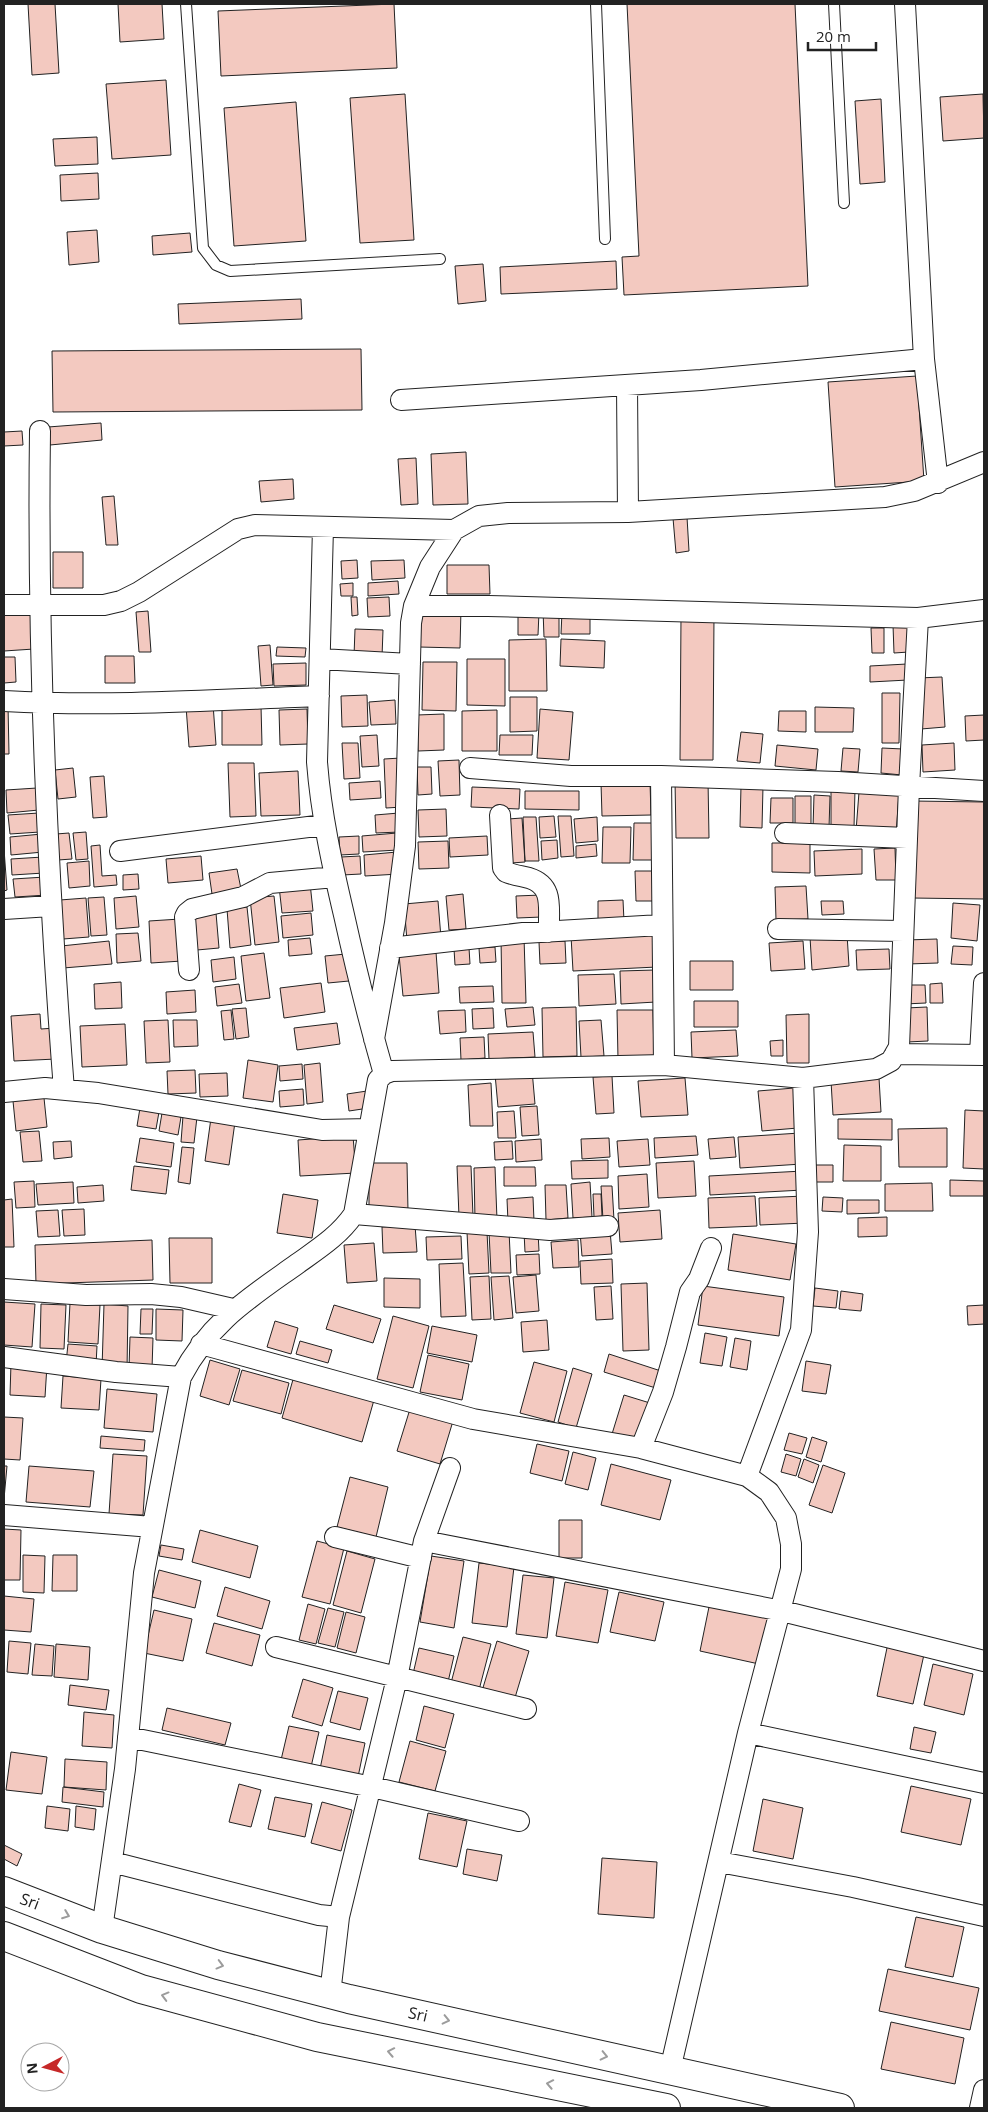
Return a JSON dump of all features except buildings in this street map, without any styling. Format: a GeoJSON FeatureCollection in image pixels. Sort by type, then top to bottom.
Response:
{"type":"FeatureCollection","features":[{"type":"Feature","properties":{"kind":"highway","name":"Sri"},"geometry":{"type":"LineString","coordinates":[[4,1891],[102,1929],[218,1965],[369,2003],[840,2108]]}},
{"type":"Feature","properties":{"kind":"highway"},"geometry":{"type":"LineString","coordinates":[[4,1936],[141,1989],[317,2037],[590,2100],[666,2108]]}},
{"type":"Feature","properties":{"kind":"highway"},"geometry":{"type":"LineString","coordinates":[[358,2045],[369,2003]]}},
{"type":"Feature","properties":{"kind":"street"},"geometry":{"type":"LineString","coordinates":[[905,4],[924,359],[938,483]]}},
{"type":"Feature","properties":{"kind":"street"},"geometry":{"type":"LineString","coordinates":[[401,400],[701,380],[924,359]]}},
{"type":"Feature","properties":{"kind":"street"},"geometry":{"type":"LineString","coordinates":[[627,385],[628,512]]}},
{"type":"Feature","properties":{"kind":"street"},"geometry":{"type":"LineString","coordinates":[[40,431],[39,606],[41,703],[51,906],[64,1090]]}},
{"type":"Feature","properties":{"kind":"street"},"geometry":{"type":"LineString","coordinates":[[374,1038],[405,846],[410,623],[414,606],[430,567],[454,530],[479,516],[508,513],[628,512],[885,497],[914,491],[938,483],[984,462]]}},
{"type":"Feature","properties":{"kind":"street"},"geometry":{"type":"LineString","coordinates":[[4,605],[104,605],[121,600],[139,592],[238,529],[256,525],[454,530]]}},
{"type":"Feature","properties":{"kind":"street"},"geometry":{"type":"LineString","coordinates":[[323,527],[317,762],[324,825],[384,1074]]}},
{"type":"Feature","properties":{"kind":"street"},"geometry":{"type":"LineString","coordinates":[[414,606],[488,606],[918,618],[984,610]]}},
{"type":"Feature","properties":{"kind":"street"},"geometry":{"type":"LineString","coordinates":[[102,1929],[128,1737],[144,1573],[181,1377],[201,1344],[233,1309],[330,1240],[346,1225],[354,1214],[378,1080],[384,1074],[392,1071],[664,1066],[803,1078],[876,1069],[891,1060],[899,1047],[909,787],[918,618]]}},
{"type":"Feature","properties":{"kind":"street"},"geometry":{"type":"LineString","coordinates":[[320,659],[410,664]]}},
{"type":"Feature","properties":{"kind":"street"},"geometry":{"type":"LineString","coordinates":[[4,701],[41,703],[172,702],[318,696]]}},
{"type":"Feature","properties":{"kind":"street"},"geometry":{"type":"LineString","coordinates":[[470,768],[571,776],[661,776],[838,782],[984,791]]}},
{"type":"Feature","properties":{"kind":"street"},"geometry":{"type":"LineString","coordinates":[[661,776],[661,925],[664,1066]]}},
{"type":"Feature","properties":{"kind":"street"},"geometry":{"type":"LineString","coordinates":[[500,815],[503,868],[506,872],[528,878],[545,888],[548,894],[549,932]]}},
{"type":"Feature","properties":{"kind":"street"},"geometry":{"type":"LineString","coordinates":[[120,850],[324,825]]}},
{"type":"Feature","properties":{"kind":"street"},"geometry":{"type":"LineString","coordinates":[[785,833],[907,838]]}},
{"type":"Feature","properties":{"kind":"street"},"geometry":{"type":"LineString","coordinates":[[189,970],[185,917],[187,912],[192,909],[243,896],[270,883],[335,877]]}},
{"type":"Feature","properties":{"kind":"street"},"geometry":{"type":"LineString","coordinates":[[4,910],[51,906]]}},
{"type":"Feature","properties":{"kind":"street"},"geometry":{"type":"LineString","coordinates":[[390,948],[549,932],[661,925]]}},
{"type":"Feature","properties":{"kind":"street"},"geometry":{"type":"LineString","coordinates":[[778,929],[903,931]]}},
{"type":"Feature","properties":{"kind":"street"},"geometry":{"type":"LineString","coordinates":[[894,1054],[982,1055],[984,983]]}},
{"type":"Feature","properties":{"kind":"street"},"geometry":{"type":"LineString","coordinates":[[747,1476],[801,1330],[808,1232],[803,1078]]}},
{"type":"Feature","properties":{"kind":"street"},"geometry":{"type":"LineString","coordinates":[[4,1092],[45,1088],[168,1103],[322,1130],[369,1129]]}},
{"type":"Feature","properties":{"kind":"street"},"geometry":{"type":"LineString","coordinates":[[354,1214],[550,1230],[608,1226]]}},
{"type":"Feature","properties":{"kind":"street"},"geometry":{"type":"LineString","coordinates":[[641,1448],[663,1392],[690,1292],[699,1279],[711,1248]]}},
{"type":"Feature","properties":{"kind":"street"},"geometry":{"type":"LineString","coordinates":[[4,1289],[86,1295],[161,1295],[181,1297],[233,1309]]}},
{"type":"Feature","properties":{"kind":"street"},"geometry":{"type":"LineString","coordinates":[[201,1344],[473,1419],[641,1448],[747,1476],[769,1492],[786,1518],[791,1544],[792,1569],[748,1733],[670,2070]]}},
{"type":"Feature","properties":{"kind":"street"},"geometry":{"type":"LineString","coordinates":[[4,1357],[116,1372],[181,1377]]}},
{"type":"Feature","properties":{"kind":"street"},"geometry":{"type":"LineString","coordinates":[[330,1994],[339,1917],[372,1788],[423,1550],[450,1468]]}},
{"type":"Feature","properties":{"kind":"street"},"geometry":{"type":"LineString","coordinates":[[4,1515],[152,1527]]}},
{"type":"Feature","properties":{"kind":"street"},"geometry":{"type":"LineString","coordinates":[[334,1537],[423,1550],[782,1611],[984,1661]]}},
{"type":"Feature","properties":{"kind":"street"},"geometry":{"type":"LineString","coordinates":[[276,1647],[526,1709]]}},
{"type":"Feature","properties":{"kind":"street"},"geometry":{"type":"LineString","coordinates":[[748,1733],[984,1783]]}},
{"type":"Feature","properties":{"kind":"street"},"geometry":{"type":"LineString","coordinates":[[128,1737],[519,1821]]}},
{"type":"Feature","properties":{"kind":"street"},"geometry":{"type":"LineString","coordinates":[[112,1862],[319,1915],[339,1917]]}},
{"type":"Feature","properties":{"kind":"street"},"geometry":{"type":"LineString","coordinates":[[719,1862],[853,1887],[984,1916]]}},
{"type":"Feature","properties":{"kind":"street"},"geometry":{"type":"LineString","coordinates":[[980,2108],[984,2090]]}},
{"type":"Feature","properties":{"kind":"lane"},"geometry":{"type":"LineString","coordinates":[[186,4],[203,248],[216,265],[230,271],[440,259]]}},
{"type":"Feature","properties":{"kind":"lane"},"geometry":{"type":"LineString","coordinates":[[596,4],[605,239]]}},
{"type":"Feature","properties":{"kind":"lane"},"geometry":{"type":"LineString","coordinates":[[834,4],[844,203]]}}]}
